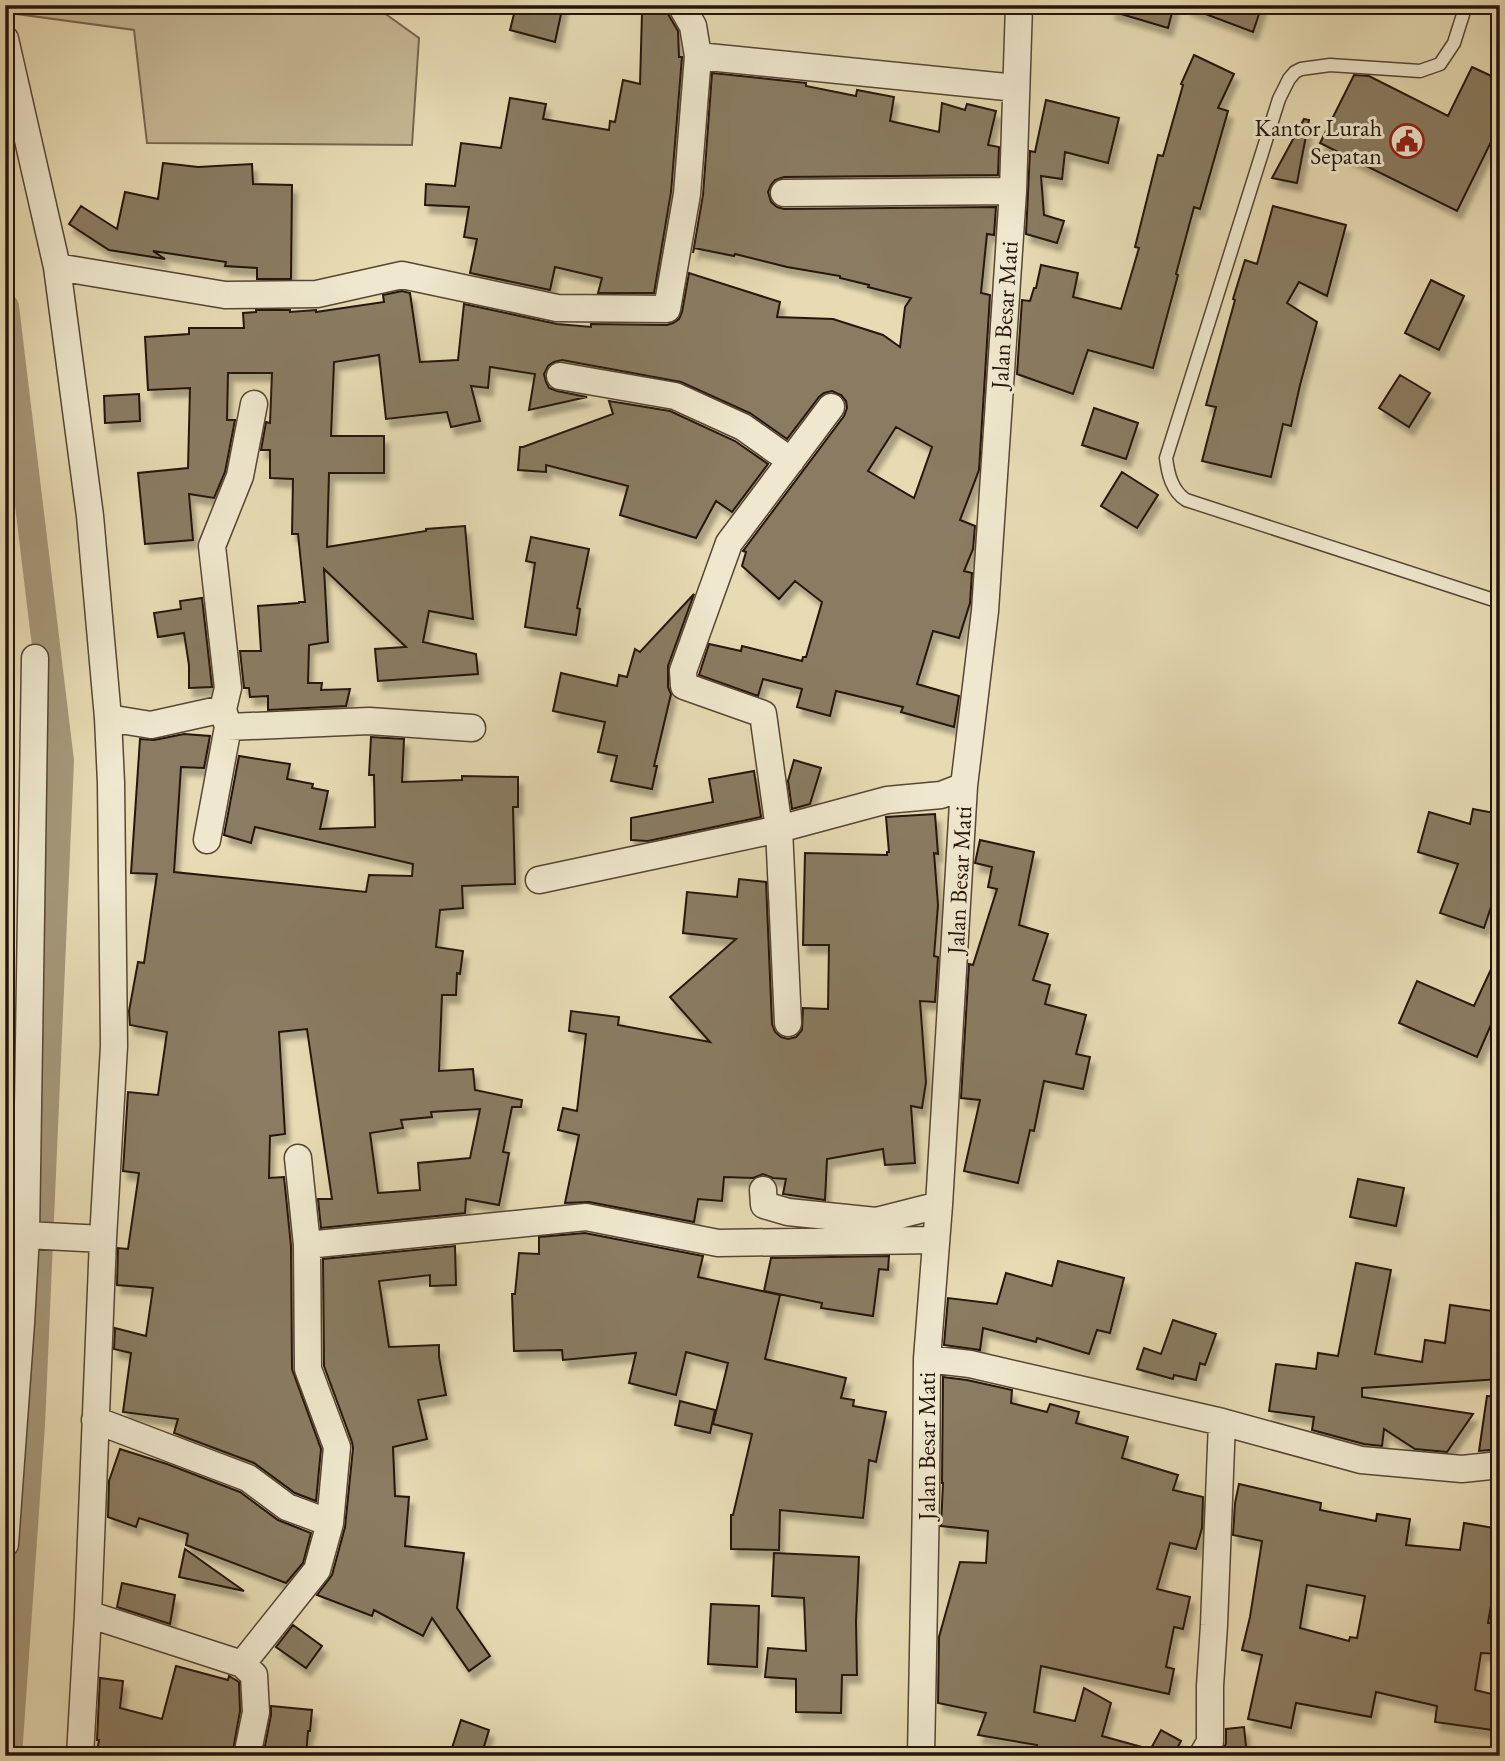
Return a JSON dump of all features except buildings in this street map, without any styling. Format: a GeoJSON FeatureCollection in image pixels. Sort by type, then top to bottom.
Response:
{"type":"FeatureCollection","features":[{"type":"Feature","properties":{"kind":"street"},"geometry":{"type":"LineString","coordinates":[[57,267],[225,295],[317,295],[402,275],[557,308],[667,309],[687,194],[698,56],[693,26],[681,5]]}},
{"type":"Feature","properties":{"kind":"street","name":"Jalan Besar Mati"},"geometry":{"type":"LineString","coordinates":[[920,1756],[927,1359],[964,786],[985,611],[1013,191],[1019,5]]}},
{"type":"Feature","properties":{"kind":"street"},"geometry":{"type":"LineString","coordinates":[[5,39],[57,267],[90,516],[108,718],[111,783],[114,1046],[95,1239],[95,1420],[80,1756]]}},
{"type":"Feature","properties":{"kind":"street"},"geometry":{"type":"LineString","coordinates":[[698,56],[1016,88]]}},
{"type":"Feature","properties":{"kind":"street"},"geometry":{"type":"LineString","coordinates":[[784,193],[1013,191]]}},
{"type":"Feature","properties":{"kind":"street"},"geometry":{"type":"LineString","coordinates":[[560,376],[675,397],[743,427],[790,461]]}},
{"type":"Feature","properties":{"kind":"street"},"geometry":{"type":"LineString","coordinates":[[207,840],[226,718],[228,688],[212,546],[240,476],[254,404]]}},
{"type":"Feature","properties":{"kind":"street"},"geometry":{"type":"LineString","coordinates":[[788,1023],[779,829],[763,714],[684,686],[683,671],[729,543],[831,407]]}},
{"type":"Feature","properties":{"kind":"street"},"geometry":{"type":"LineString","coordinates":[[5,1544],[29,1235],[35,658]]}},
{"type":"Feature","properties":{"kind":"street"},"geometry":{"type":"LineString","coordinates":[[108,718],[151,725],[226,718],[369,721],[472,728]]}},
{"type":"Feature","properties":{"kind":"street"},"geometry":{"type":"LineString","coordinates":[[539,880],[779,829],[887,800],[941,795],[964,786]]}},
{"type":"Feature","properties":{"kind":"street"},"geometry":{"type":"LineString","coordinates":[[242,1664],[317,1570],[330,1523],[337,1447],[308,1369],[307,1245],[298,1158]]}},
{"type":"Feature","properties":{"kind":"street"},"geometry":{"type":"LineString","coordinates":[[763,1190],[764,1205],[788,1212],[876,1221],[939,1205]]}},
{"type":"Feature","properties":{"kind":"street"},"geometry":{"type":"LineString","coordinates":[[307,1245],[586,1217],[718,1243],[936,1240]]}},
{"type":"Feature","properties":{"kind":"street"},"geometry":{"type":"LineString","coordinates":[[29,1235],[95,1239]]}},
{"type":"Feature","properties":{"kind":"street"},"geometry":{"type":"LineString","coordinates":[[927,1359],[970,1364],[1222,1422],[1361,1460],[1462,1469],[1500,1465]]}},
{"type":"Feature","properties":{"kind":"street"},"geometry":{"type":"LineString","coordinates":[[95,1420],[248,1479],[287,1507],[330,1523]]}},
{"type":"Feature","properties":{"kind":"street"},"geometry":{"type":"LineString","coordinates":[[1202,1756],[1210,1742],[1222,1422]]}},
{"type":"Feature","properties":{"kind":"street"},"geometry":{"type":"LineString","coordinates":[[88,1614],[242,1664],[254,1675],[256,1712],[247,1756]]}},
{"type":"Feature","properties":{"kind":"lane"},"geometry":{"type":"LineString","coordinates":[[1466,5],[1454,43],[1440,64],[1413,71],[1330,65],[1301,69],[1289,79],[1279,99],[1166,458],[1173,486],[1186,500],[1500,602]]}},
{"type":"Feature","properties":{"kind":"shaded area"},"geometry":{"type":"Polygon","coordinates":[[[15,5],[373,5],[419,38],[412,145],[147,143],[134,30],[17,14],[15,5]]]}},
{"type":"Feature","properties":{"kind":"waterway"},"geometry":{"type":"LineString","coordinates":[[5,307],[60,761],[31,1425],[8,1756]]}},
{"type":"Feature","properties":{"kind":"place","name":"Kantor Lurah Sepatan"},"geometry":{"type":"Point","coordinates":[1407,141]}}]}
